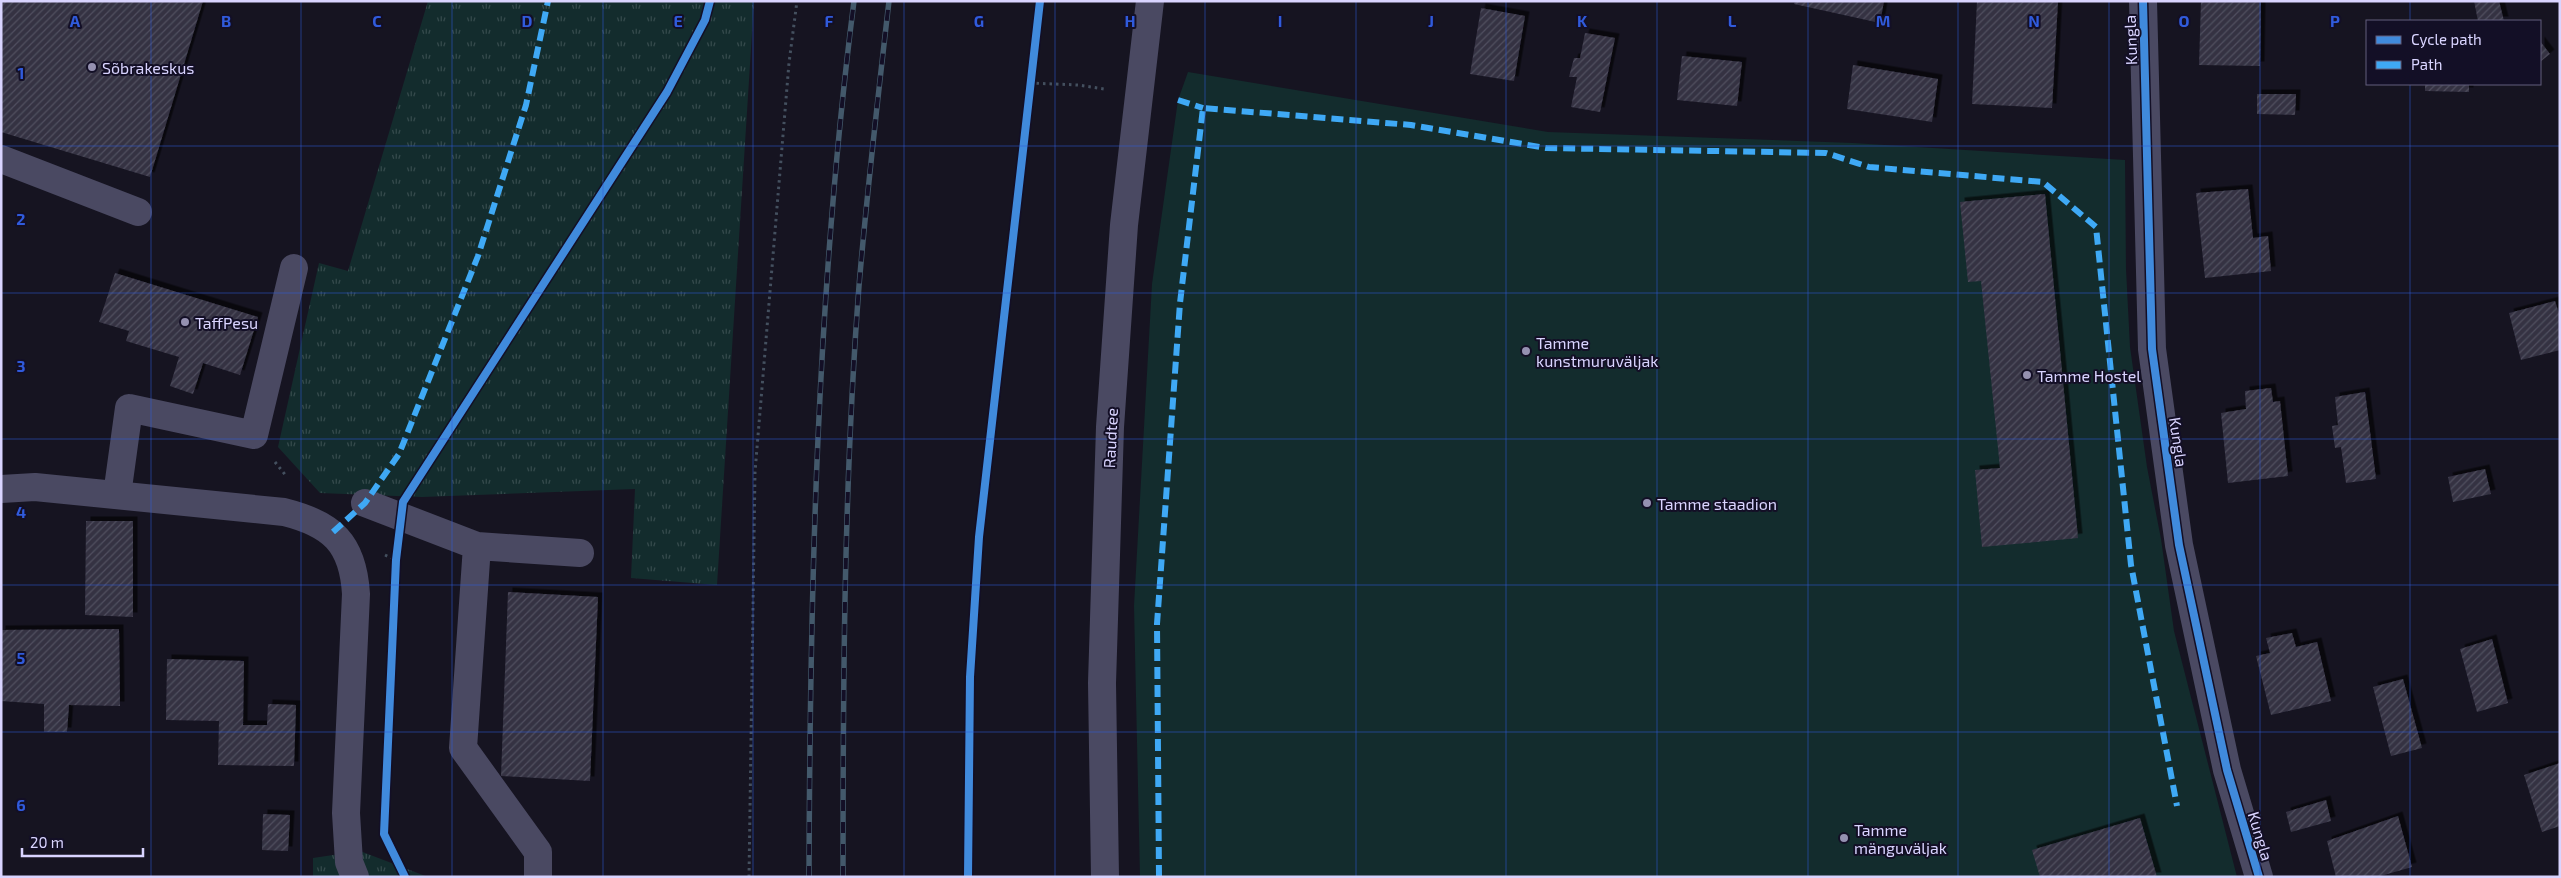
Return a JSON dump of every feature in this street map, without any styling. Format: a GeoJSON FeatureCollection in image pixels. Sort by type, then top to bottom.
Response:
{"type":"FeatureCollection","features":[{"type":"Feature","properties":{"kind":"street","name":"Raudtee"},"geometry":{"type":"LineString","coordinates":[[1105,877],[1102,683],[1110,427],[1124,225],[1150,1]]}},
{"type":"Feature","properties":{"kind":"street","name":"Kungla"},"geometry":{"type":"LineString","coordinates":[[2143,1],[2152,349],[2179,546],[2227,770],[2259,877]]}},
{"type":"Feature","properties":{"kind":"street"},"geometry":{"type":"LineString","coordinates":[[1,159],[138,212]]}},
{"type":"Feature","properties":{"kind":"street"},"geometry":{"type":"LineString","coordinates":[[117,495],[130,408],[254,436],[294,268]]}},
{"type":"Feature","properties":{"kind":"street"},"geometry":{"type":"LineString","coordinates":[[1,489],[35,487],[284,512],[308,518],[333,532],[348,554],[355,574],[356,594],[346,812],[350,862],[355,877]]}},
{"type":"Feature","properties":{"kind":"street"},"geometry":{"type":"LineString","coordinates":[[365,503],[477,546],[580,553]]}},
{"type":"Feature","properties":{"kind":"street"},"geometry":{"type":"LineString","coordinates":[[477,546],[464,748],[538,852],[538,877]]}},
{"type":"Feature","properties":{"kind":"path"},"geometry":{"type":"LineString","coordinates":[[749,877],[755,472],[788,73],[797,1]]}},
{"type":"Feature","properties":{"kind":"path"},"geometry":{"type":"LineString","coordinates":[[1029,93],[1031,74]]}},
{"type":"Feature","properties":{"kind":"path"},"geometry":{"type":"LineString","coordinates":[[395,570],[400,517]]}},
{"type":"Feature","properties":{"kind":"green space"},"geometry":{"type":"Polygon","coordinates":[[[428,1],[754,1],[717,585],[631,578],[635,489],[422,497],[320,493],[278,447],[319,263],[348,271],[428,1]]]}},
{"type":"Feature","properties":{"kind":"green space","name":"Tamme staadion"},"geometry":{"type":"Polygon","coordinates":[[[1188,72],[1548,132],[1853,143],[2125,160],[2126,269],[2130,347],[2147,467],[2161,539],[2174,631],[2237,877],[1140,877],[1134,606],[1152,284],[1178,100],[1188,72]]]}},
{"type":"Feature","properties":{"kind":"green space"},"geometry":{"type":"Polygon","coordinates":[[[360,851],[428,877],[313,877],[313,858],[360,851]]]}},
{"type":"Feature","properties":{"kind":"building","name":"Sõbrakeskus"},"geometry":{"type":"Polygon","coordinates":[[[1,1],[203,1],[150,177],[1,132],[1,1]]]}},
{"type":"Feature","properties":{"kind":"building"},"geometry":{"type":"Polygon","coordinates":[[[1795,1],[1884,1],[1880,23],[1794,4],[1795,1]]]}},
{"type":"Feature","properties":{"kind":"building"},"geometry":{"type":"Polygon","coordinates":[[[1977,1],[2058,1],[2052,108],[1972,104],[1977,1]]]}},
{"type":"Feature","properties":{"kind":"building"},"geometry":{"type":"Polygon","coordinates":[[[2201,1],[2261,1],[2260,66],[2199,65],[2201,1]]]}},
{"type":"Feature","properties":{"kind":"building"},"geometry":{"type":"Polygon","coordinates":[[[2474,1],[2499,1],[2504,20],[2478,20],[2474,1]]]}},
{"type":"Feature","properties":{"kind":"building"},"geometry":{"type":"Polygon","coordinates":[[[1481,8],[1525,16],[1514,81],[1470,74],[1481,8]]]}},
{"type":"Feature","properties":{"kind":"building"},"geometry":{"type":"Polygon","coordinates":[[[1585,33],[1615,38],[1600,112],[1571,107],[1577,77],[1569,77],[1574,58],[1580,58],[1585,33]]]}},
{"type":"Feature","properties":{"kind":"building"},"geometry":{"type":"Polygon","coordinates":[[[2541,42],[2550,54],[2541,61],[2541,42]]]}},
{"type":"Feature","properties":{"kind":"building"},"geometry":{"type":"Polygon","coordinates":[[[1682,56],[1742,62],[1737,106],[1677,100],[1682,56]]]}},
{"type":"Feature","properties":{"kind":"building"},"geometry":{"type":"Polygon","coordinates":[[[1853,65],[1938,79],[1932,122],[1847,109],[1853,65]]]}},
{"type":"Feature","properties":{"kind":"building"},"geometry":{"type":"Polygon","coordinates":[[[2425,85],[2469,85],[2469,92],[2425,91],[2425,85]]]}},
{"type":"Feature","properties":{"kind":"building"},"geometry":{"type":"Polygon","coordinates":[[[2257,94],[2296,94],[2295,115],[2257,114],[2257,94]]]}},
{"type":"Feature","properties":{"kind":"building"},"geometry":{"type":"Polygon","coordinates":[[[2248,189],[2253,238],[2268,236],[2271,271],[2205,278],[2196,193],[2248,189]]]}},
{"type":"Feature","properties":{"kind":"building","name":"Tamme Hostel"},"geometry":{"type":"Polygon","coordinates":[[[2045,194],[2078,538],[1982,547],[1975,470],[2000,468],[1981,281],[1968,282],[1960,202],[2045,194]]]}},
{"type":"Feature","properties":{"kind":"building"},"geometry":{"type":"Polygon","coordinates":[[[115,273],[258,317],[240,375],[203,363],[193,394],[170,386],[179,357],[126,341],[129,331],[99,322],[115,273]]]}},
{"type":"Feature","properties":{"kind":"building"},"geometry":{"type":"Polygon","coordinates":[[[2555,301],[2560,317],[2560,350],[2521,360],[2509,313],[2555,301]]]}},
{"type":"Feature","properties":{"kind":"building"},"geometry":{"type":"Polygon","coordinates":[[[2271,388],[2273,402],[2280,401],[2288,476],[2228,483],[2221,413],[2246,409],[2245,391],[2271,388]]]}},
{"type":"Feature","properties":{"kind":"building"},"geometry":{"type":"Polygon","coordinates":[[[2365,392],[2376,479],[2346,483],[2341,447],[2335,448],[2332,426],[2338,425],[2335,397],[2365,392]]]}},
{"type":"Feature","properties":{"kind":"building"},"geometry":{"type":"Polygon","coordinates":[[[2485,469],[2491,494],[2453,502],[2448,477],[2485,469]]]}},
{"type":"Feature","properties":{"kind":"building"},"geometry":{"type":"Polygon","coordinates":[[[86,521],[133,521],[133,617],[85,615],[86,521]]]}},
{"type":"Feature","properties":{"kind":"building"},"geometry":{"type":"Polygon","coordinates":[[[508,592],[598,597],[590,781],[501,776],[508,592]]]}},
{"type":"Feature","properties":{"kind":"building"},"geometry":{"type":"Polygon","coordinates":[[[119,629],[120,706],[69,705],[67,732],[44,732],[44,704],[1,701],[1,630],[119,629]]]}},
{"type":"Feature","properties":{"kind":"building"},"geometry":{"type":"Polygon","coordinates":[[[2292,633],[2296,647],[2317,642],[2331,701],[2271,715],[2256,656],[2270,653],[2266,638],[2292,633]]]}},
{"type":"Feature","properties":{"kind":"building"},"geometry":{"type":"Polygon","coordinates":[[[2492,639],[2508,703],[2477,712],[2460,649],[2492,639]]]}},
{"type":"Feature","properties":{"kind":"building"},"geometry":{"type":"Polygon","coordinates":[[[167,659],[244,661],[243,725],[267,725],[268,704],[296,705],[294,766],[218,765],[219,721],[166,720],[167,659]]]}},
{"type":"Feature","properties":{"kind":"building"},"geometry":{"type":"Polygon","coordinates":[[[2403,679],[2422,748],[2391,756],[2373,687],[2403,679]]]}},
{"type":"Feature","properties":{"kind":"building"},"geometry":{"type":"Polygon","coordinates":[[[2560,763],[2560,826],[2542,832],[2524,775],[2560,763]]]}},
{"type":"Feature","properties":{"kind":"building"},"geometry":{"type":"Polygon","coordinates":[[[2326,800],[2331,821],[2291,832],[2286,812],[2326,800]]]}},
{"type":"Feature","properties":{"kind":"building"},"geometry":{"type":"Polygon","coordinates":[[[263,814],[290,815],[288,851],[262,850],[263,814]]]}},
{"type":"Feature","properties":{"kind":"building"},"geometry":{"type":"Polygon","coordinates":[[[2398,816],[2412,867],[2377,877],[2336,877],[2327,841],[2398,816]]]}},
{"type":"Feature","properties":{"kind":"building"},"geometry":{"type":"Polygon","coordinates":[[[2140,818],[2157,877],[2040,877],[2032,850],[2140,818]]]}},
{"type":"Feature","properties":{"kind":"railway"},"geometry":{"type":"LineString","coordinates":[[809,877],[811,658],[818,438],[832,219],[841,110],[854,1]]}},
{"type":"Feature","properties":{"kind":"railway"},"geometry":{"type":"LineString","coordinates":[[843,877],[845,582],[850,434],[859,286],[889,1]]}},
{"type":"Feature","properties":{"kind":"marked path"},"geometry":{"type":"LineString","coordinates":[[333,532],[365,503],[399,454],[478,256],[526,105],[548,1]]}},
{"type":"Feature","properties":{"kind":"marked path"},"geometry":{"type":"LineString","coordinates":[[1178,100],[1203,108]]}},
{"type":"Feature","properties":{"kind":"marked path"},"geometry":{"type":"LineString","coordinates":[[1159,877],[1157,624],[1180,303],[1203,108],[1411,125],[1546,148],[1826,153],[1869,167],[2043,182],[2096,227],[2131,565],[2177,806]]}},
{"type":"Feature","properties":{"kind":"cycle path"},"geometry":{"type":"LineString","coordinates":[[405,877],[384,834],[396,560],[403,502],[667,92],[705,20],[710,1]]}},
{"type":"Feature","properties":{"kind":"cycle path"},"geometry":{"type":"LineString","coordinates":[[968,877],[970,677],[979,537],[1040,1]]}},
{"type":"Feature","properties":{"kind":"cycle path"},"geometry":{"type":"LineString","coordinates":[[2143,1],[2152,349],[2179,545],[2227,770],[2259,877]]}},
{"type":"Feature","properties":{"kind":"place","name":"Sõbrakeskus"},"geometry":{"type":"Point","coordinates":[92,67]}},
{"type":"Feature","properties":{"kind":"place","name":"TaffPesu"},"geometry":{"type":"Point","coordinates":[185,322]}},
{"type":"Feature","properties":{"kind":"place","name":"Tamme kunstmuruväljak"},"geometry":{"type":"Point","coordinates":[1526,351]}},
{"type":"Feature","properties":{"kind":"place","name":"Tamme Hostel"},"geometry":{"type":"Point","coordinates":[2027,375]}},
{"type":"Feature","properties":{"kind":"place","name":"Tamme staadion"},"geometry":{"type":"Point","coordinates":[1647,503]}},
{"type":"Feature","properties":{"kind":"place","name":"Tamme mänguväljak"},"geometry":{"type":"Point","coordinates":[1844,838]}}]}
